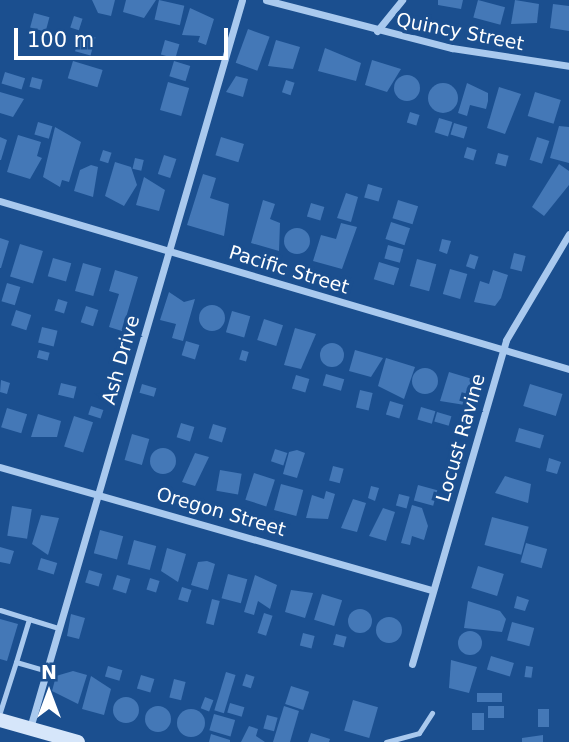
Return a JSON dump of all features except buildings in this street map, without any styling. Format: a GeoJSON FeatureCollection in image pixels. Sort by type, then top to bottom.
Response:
{"type":"FeatureCollection","features":[{"type":"Feature","properties":{"kind":"main road"},"geometry":{"type":"LineString","coordinates":[[0,720],[78,742]]}},
{"type":"Feature","properties":{"kind":"street","name":"Ash Drive"},"geometry":{"type":"LineString","coordinates":[[29,729],[242,0]]}},
{"type":"Feature","properties":{"kind":"street","name":"Quincy Street"},"geometry":{"type":"LineString","coordinates":[[266,0],[377,31],[569,66]]}},
{"type":"Feature","properties":{"kind":"street"},"geometry":{"type":"LineString","coordinates":[[377,31],[402,0]]}},
{"type":"Feature","properties":{"kind":"street","name":"Pacific Street"},"geometry":{"type":"LineString","coordinates":[[0,201],[502,352],[569,369]]}},
{"type":"Feature","properties":{"kind":"street","name":"Locust Ravine"},"geometry":{"type":"LineString","coordinates":[[412,664],[502,352],[530,293],[569,234]]}},
{"type":"Feature","properties":{"kind":"street","name":"Oregon Street"},"geometry":{"type":"LineString","coordinates":[[0,467],[433,590]]}},
{"type":"Feature","properties":{"kind":"lane"},"geometry":{"type":"LineString","coordinates":[[0,610],[59,628]]}},
{"type":"Feature","properties":{"kind":"lane"},"geometry":{"type":"LineString","coordinates":[[0,712],[29,619]]}},
{"type":"Feature","properties":{"kind":"lane"},"geometry":{"type":"LineString","coordinates":[[16,662],[47,671]]}},
{"type":"Feature","properties":{"kind":"lane"},"geometry":{"type":"LineString","coordinates":[[386,742],[419,733],[432,713]]}}]}
